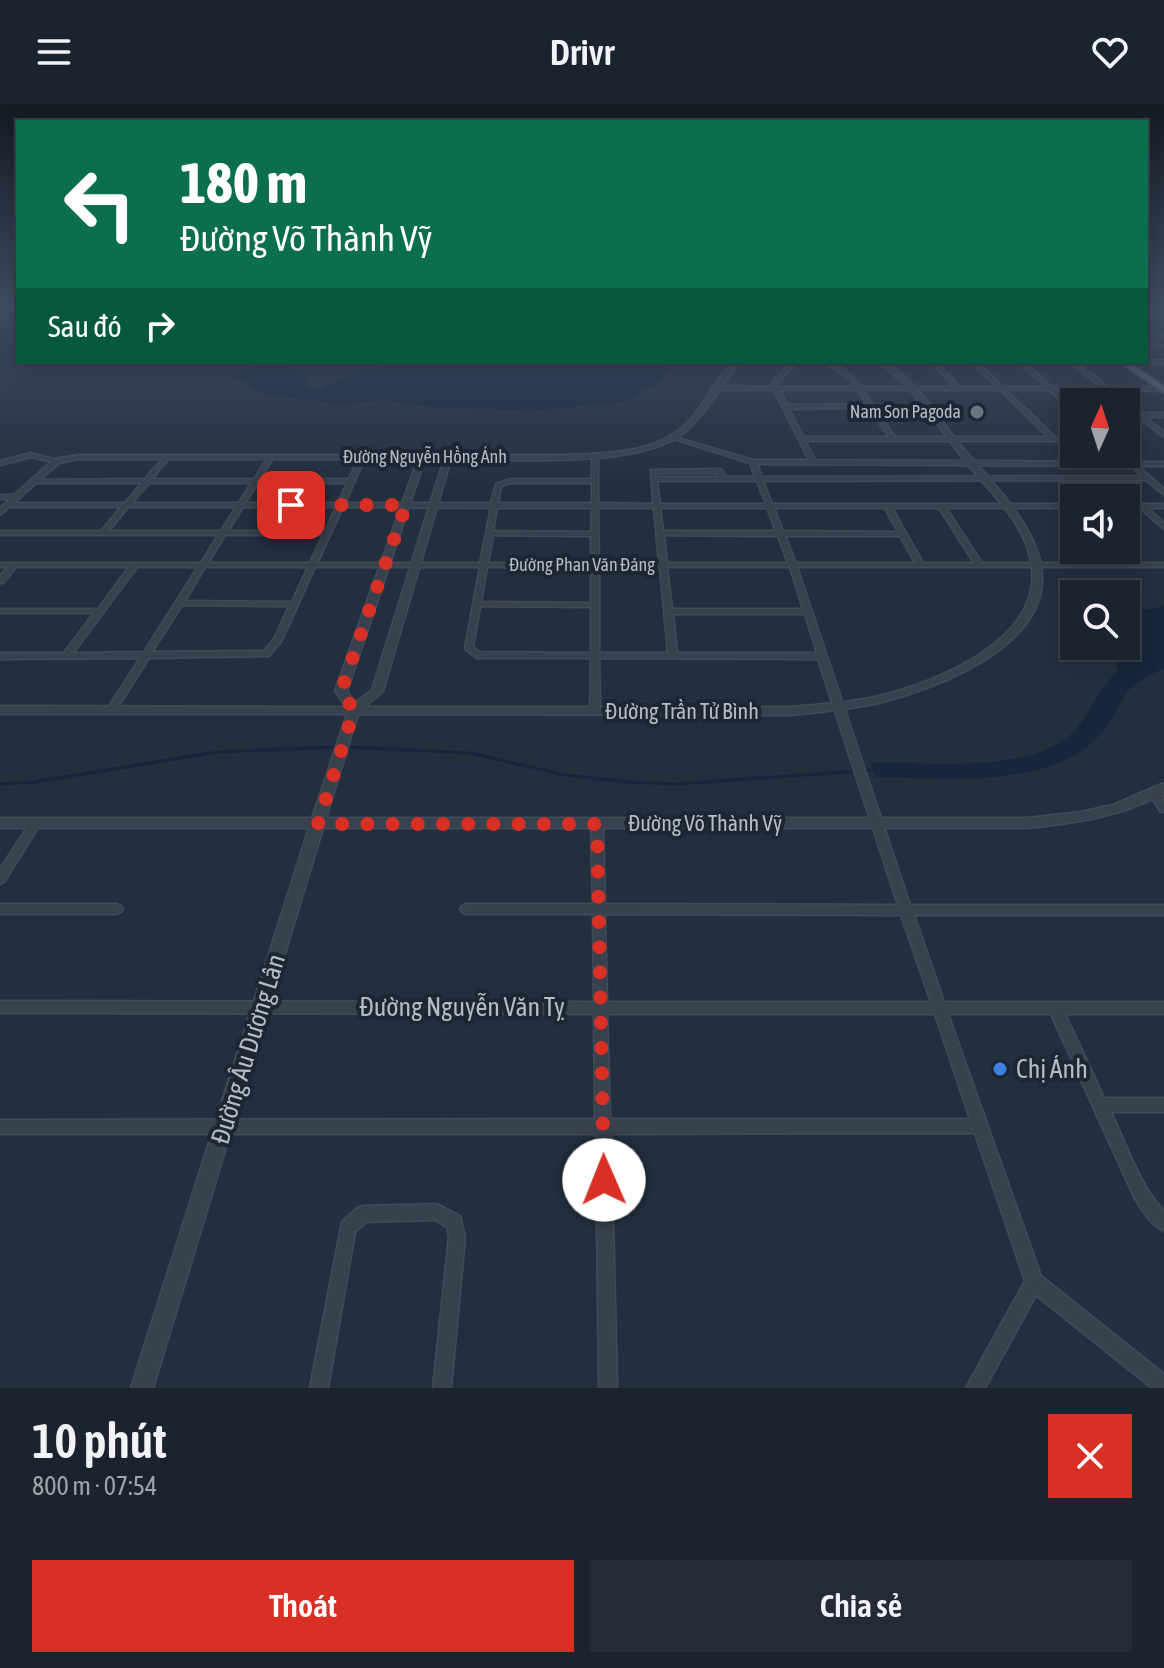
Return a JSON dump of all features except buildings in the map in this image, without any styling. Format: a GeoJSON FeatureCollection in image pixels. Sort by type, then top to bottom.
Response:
{"type":"FeatureCollection","features":[{"type":"Feature","properties":{"kind":"main road"},"geometry":{"type":"LineString","coordinates":[[1130,367],[1163,389]]}},
{"type":"Feature","properties":{"kind":"street","name":"Đường Nguyễn Hồng Ánh"},"geometry":{"type":"LineString","coordinates":[[57,461],[78,457],[595,456],[642,449],[673,437],[686,428],[733,367]]}},
{"type":"Feature","properties":{"kind":"street"},"geometry":{"type":"LineString","coordinates":[[789,367],[776,379],[776,388],[813,463]]}},
{"type":"Feature","properties":{"kind":"street"},"geometry":{"type":"LineString","coordinates":[[836,367],[848,374],[893,439]]}},
{"type":"Feature","properties":{"kind":"street","name":"Đường Trần Tử Bình"},"geometry":{"type":"LineString","coordinates":[[0,710],[776,711],[874,700],[940,680],[1000,644],[1020,626],[1037,591],[1036,566],[1022,528],[1006,506],[910,388],[887,367]]}},
{"type":"Feature","properties":{"kind":"street"},"geometry":{"type":"LineString","coordinates":[[939,367],[958,388]]}},
{"type":"Feature","properties":{"kind":"street"},"geometry":{"type":"LineString","coordinates":[[979,367],[1053,439]]}},
{"type":"Feature","properties":{"kind":"street"},"geometry":{"type":"LineString","coordinates":[[1027,367],[1060,397]]}},
{"type":"Feature","properties":{"kind":"street"},"geometry":{"type":"LineString","coordinates":[[1078,367],[1106,388]]}},
{"type":"Feature","properties":{"kind":"street"},"geometry":{"type":"LineString","coordinates":[[715,388],[1060,388]]}},
{"type":"Feature","properties":{"kind":"street"},"geometry":{"type":"LineString","coordinates":[[1140,389],[1163,389]]}},
{"type":"Feature","properties":{"kind":"street"},"geometry":{"type":"LineString","coordinates":[[788,407],[871,406]]}},
{"type":"Feature","properties":{"kind":"street"},"geometry":{"type":"LineString","coordinates":[[1140,415],[1164,415]]}},
{"type":"Feature","properties":{"kind":"street"},"geometry":{"type":"LineString","coordinates":[[1140,417],[1164,435]]}},
{"type":"Feature","properties":{"kind":"street"},"geometry":{"type":"LineString","coordinates":[[673,437],[753,462],[1060,464]]}},
{"type":"Feature","properties":{"kind":"street"},"geometry":{"type":"LineString","coordinates":[[803,439],[1060,439]]}},
{"type":"Feature","properties":{"kind":"street"},"geometry":{"type":"LineString","coordinates":[[0,463],[31,455],[57,461]]}},
{"type":"Feature","properties":{"kind":"street"},"geometry":{"type":"LineString","coordinates":[[595,456],[595,711]]}},
{"type":"Feature","properties":{"kind":"street"},"geometry":{"type":"LineString","coordinates":[[103,533],[167,457]]}},
{"type":"Feature","properties":{"kind":"street"},"geometry":{"type":"LineString","coordinates":[[111,711],[271,457]]}},
{"type":"Feature","properties":{"kind":"street"},"geometry":{"type":"LineString","coordinates":[[0,656],[266,654],[273,648],[295,604],[362,458]]}},
{"type":"Feature","properties":{"kind":"street"},"geometry":{"type":"LineString","coordinates":[[354,710],[341,691],[422,458]]}},
{"type":"Feature","properties":{"kind":"street","name":"Đường Âu Dương Lân"},"geometry":{"type":"LineString","coordinates":[[142,1388],[337,760],[354,710],[377,691],[448,458]]}},
{"type":"Feature","properties":{"kind":"street"},"geometry":{"type":"LineString","coordinates":[[0,512],[57,461]]}},
{"type":"Feature","properties":{"kind":"street"},"geometry":{"type":"LineString","coordinates":[[753,462],[793,566],[876,823],[1034,1282],[1164,1386]]}},
{"type":"Feature","properties":{"kind":"street"},"geometry":{"type":"LineString","coordinates":[[1140,464],[1164,464]]}},
{"type":"Feature","properties":{"kind":"street"},"geometry":{"type":"LineString","coordinates":[[1137,468],[1162,490]]}},
{"type":"Feature","properties":{"kind":"street"},"geometry":{"type":"LineString","coordinates":[[673,655],[654,479],[1148,478]]}},
{"type":"Feature","properties":{"kind":"street"},"geometry":{"type":"LineString","coordinates":[[34,481],[351,481]]}},
{"type":"Feature","properties":{"kind":"street"},"geometry":{"type":"LineString","coordinates":[[595,481],[504,482],[498,485],[469,648],[477,655],[821,656]]}},
{"type":"Feature","properties":{"kind":"street"},"geometry":{"type":"LineString","coordinates":[[0,497],[17,497]]}},
{"type":"Feature","properties":{"kind":"street"},"geometry":{"type":"LineString","coordinates":[[8,505],[1060,506]]}},
{"type":"Feature","properties":{"kind":"street"},"geometry":{"type":"LineString","coordinates":[[887,506],[921,566]]}},
{"type":"Feature","properties":{"kind":"street"},"geometry":{"type":"LineString","coordinates":[[941,506],[980,566]]}},
{"type":"Feature","properties":{"kind":"street"},"geometry":{"type":"LineString","coordinates":[[1142,506],[1164,506]]}},
{"type":"Feature","properties":{"kind":"street"},"geometry":{"type":"LineString","coordinates":[[1142,506],[1164,527]]}},
{"type":"Feature","properties":{"kind":"street"},"geometry":{"type":"LineString","coordinates":[[0,533],[328,533]]}},
{"type":"Feature","properties":{"kind":"street"},"geometry":{"type":"LineString","coordinates":[[489,533],[595,534]]}},
{"type":"Feature","properties":{"kind":"street"},"geometry":{"type":"LineString","coordinates":[[661,533],[902,534]]}},
{"type":"Feature","properties":{"kind":"street","name":"Đường Phan Văn Đáng"},"geometry":{"type":"LineString","coordinates":[[0,565],[1164,565]]}},
{"type":"Feature","properties":{"kind":"street"},"geometry":{"type":"LineString","coordinates":[[0,581],[14,565]]}},
{"type":"Feature","properties":{"kind":"street"},"geometry":{"type":"LineString","coordinates":[[66,656],[135,565]]}},
{"type":"Feature","properties":{"kind":"street"},"geometry":{"type":"LineString","coordinates":[[180,603],[295,604]]}},
{"type":"Feature","properties":{"kind":"street"},"geometry":{"type":"LineString","coordinates":[[476,604],[595,605]]}},
{"type":"Feature","properties":{"kind":"street"},"geometry":{"type":"LineString","coordinates":[[0,611],[100,611]]}},
{"type":"Feature","properties":{"kind":"street"},"geometry":{"type":"LineString","coordinates":[[668,611],[807,612]]}},
{"type":"Feature","properties":{"kind":"street"},"geometry":{"type":"LineString","coordinates":[[1159,790],[1164,808]]}},
{"type":"Feature","properties":{"kind":"street","name":"Đường Võ Thành Vỹ"},"geometry":{"type":"LineString","coordinates":[[0,823],[597,824],[1064,820],[1090,815],[1159,790]]}},
{"type":"Feature","properties":{"kind":"street"},"geometry":{"type":"LineString","coordinates":[[0,879],[36,823]]}},
{"type":"Feature","properties":{"kind":"street"},"geometry":{"type":"LineString","coordinates":[[597,824],[608,1388]]}},
{"type":"Feature","properties":{"kind":"street"},"geometry":{"type":"LineString","coordinates":[[0,909],[117,909]]}},
{"type":"Feature","properties":{"kind":"street"},"geometry":{"type":"LineString","coordinates":[[466,909],[1164,910]]}},
{"type":"Feature","properties":{"kind":"street","name":"Đường Nguyễn Văn Tỵ"},"geometry":{"type":"LineString","coordinates":[[0,1007],[1164,1008]]}},
{"type":"Feature","properties":{"kind":"street"},"geometry":{"type":"LineString","coordinates":[[1055,1008],[1145,1200],[1164,1223]]}},
{"type":"Feature","properties":{"kind":"street"},"geometry":{"type":"LineString","coordinates":[[1100,1105],[1164,1105]]}},
{"type":"Feature","properties":{"kind":"street"},"geometry":{"type":"LineString","coordinates":[[0,1127],[980,1126]]}},
{"type":"Feature","properties":{"kind":"street"},"geometry":{"type":"LineString","coordinates":[[319,1388],[348,1228],[363,1214],[437,1212],[454,1222],[457,1237],[442,1388]]}},
{"type":"Feature","properties":{"kind":"street"},"geometry":{"type":"LineString","coordinates":[[975,1388],[1034,1282]]}},
{"type":"Feature","properties":{"kind":"water"},"geometry":{"type":"Polygon","coordinates":[[[245,367],[292,367],[309,380],[307,390],[321,391],[340,378],[359,374],[358,369],[380,367],[668,367],[669,371],[658,383],[622,402],[532,411],[420,406],[386,400],[341,404],[269,395],[253,389],[234,375],[245,367]]]}},
{"type":"Feature","properties":{"kind":"water"},"geometry":{"type":"Polygon","coordinates":[[[1164,605],[1164,669],[1135,685],[1104,730],[1073,756],[1019,774],[959,779],[875,777],[871,762],[947,764],[1002,761],[1051,747],[1077,728],[1117,672],[1115,660],[1140,660],[1140,610],[1164,605]]]}},
{"type":"Feature","properties":{"kind":"waterway"},"geometry":{"type":"LineString","coordinates":[[0,784],[34,782],[217,752],[337,747]]}},
{"type":"Feature","properties":{"kind":"waterway"},"geometry":{"type":"LineString","coordinates":[[345,747],[470,753],[565,775],[627,782],[678,784],[874,770]]}},
{"type":"Feature","properties":{"kind":"place","name":"Nam Son Pagoda"},"geometry":{"type":"Point","coordinates":[977,412]}},
{"type":"Feature","properties":{"kind":"place","name":"Chị Ánh"},"geometry":{"type":"Point","coordinates":[1000,1069]}},
{"type":"Feature","properties":{"kind":"route"},"geometry":{"type":"LineString","coordinates":[[291,505],[406,505],[341,691],[354,710],[318,824],[597,824],[604,1180]]}}]}
